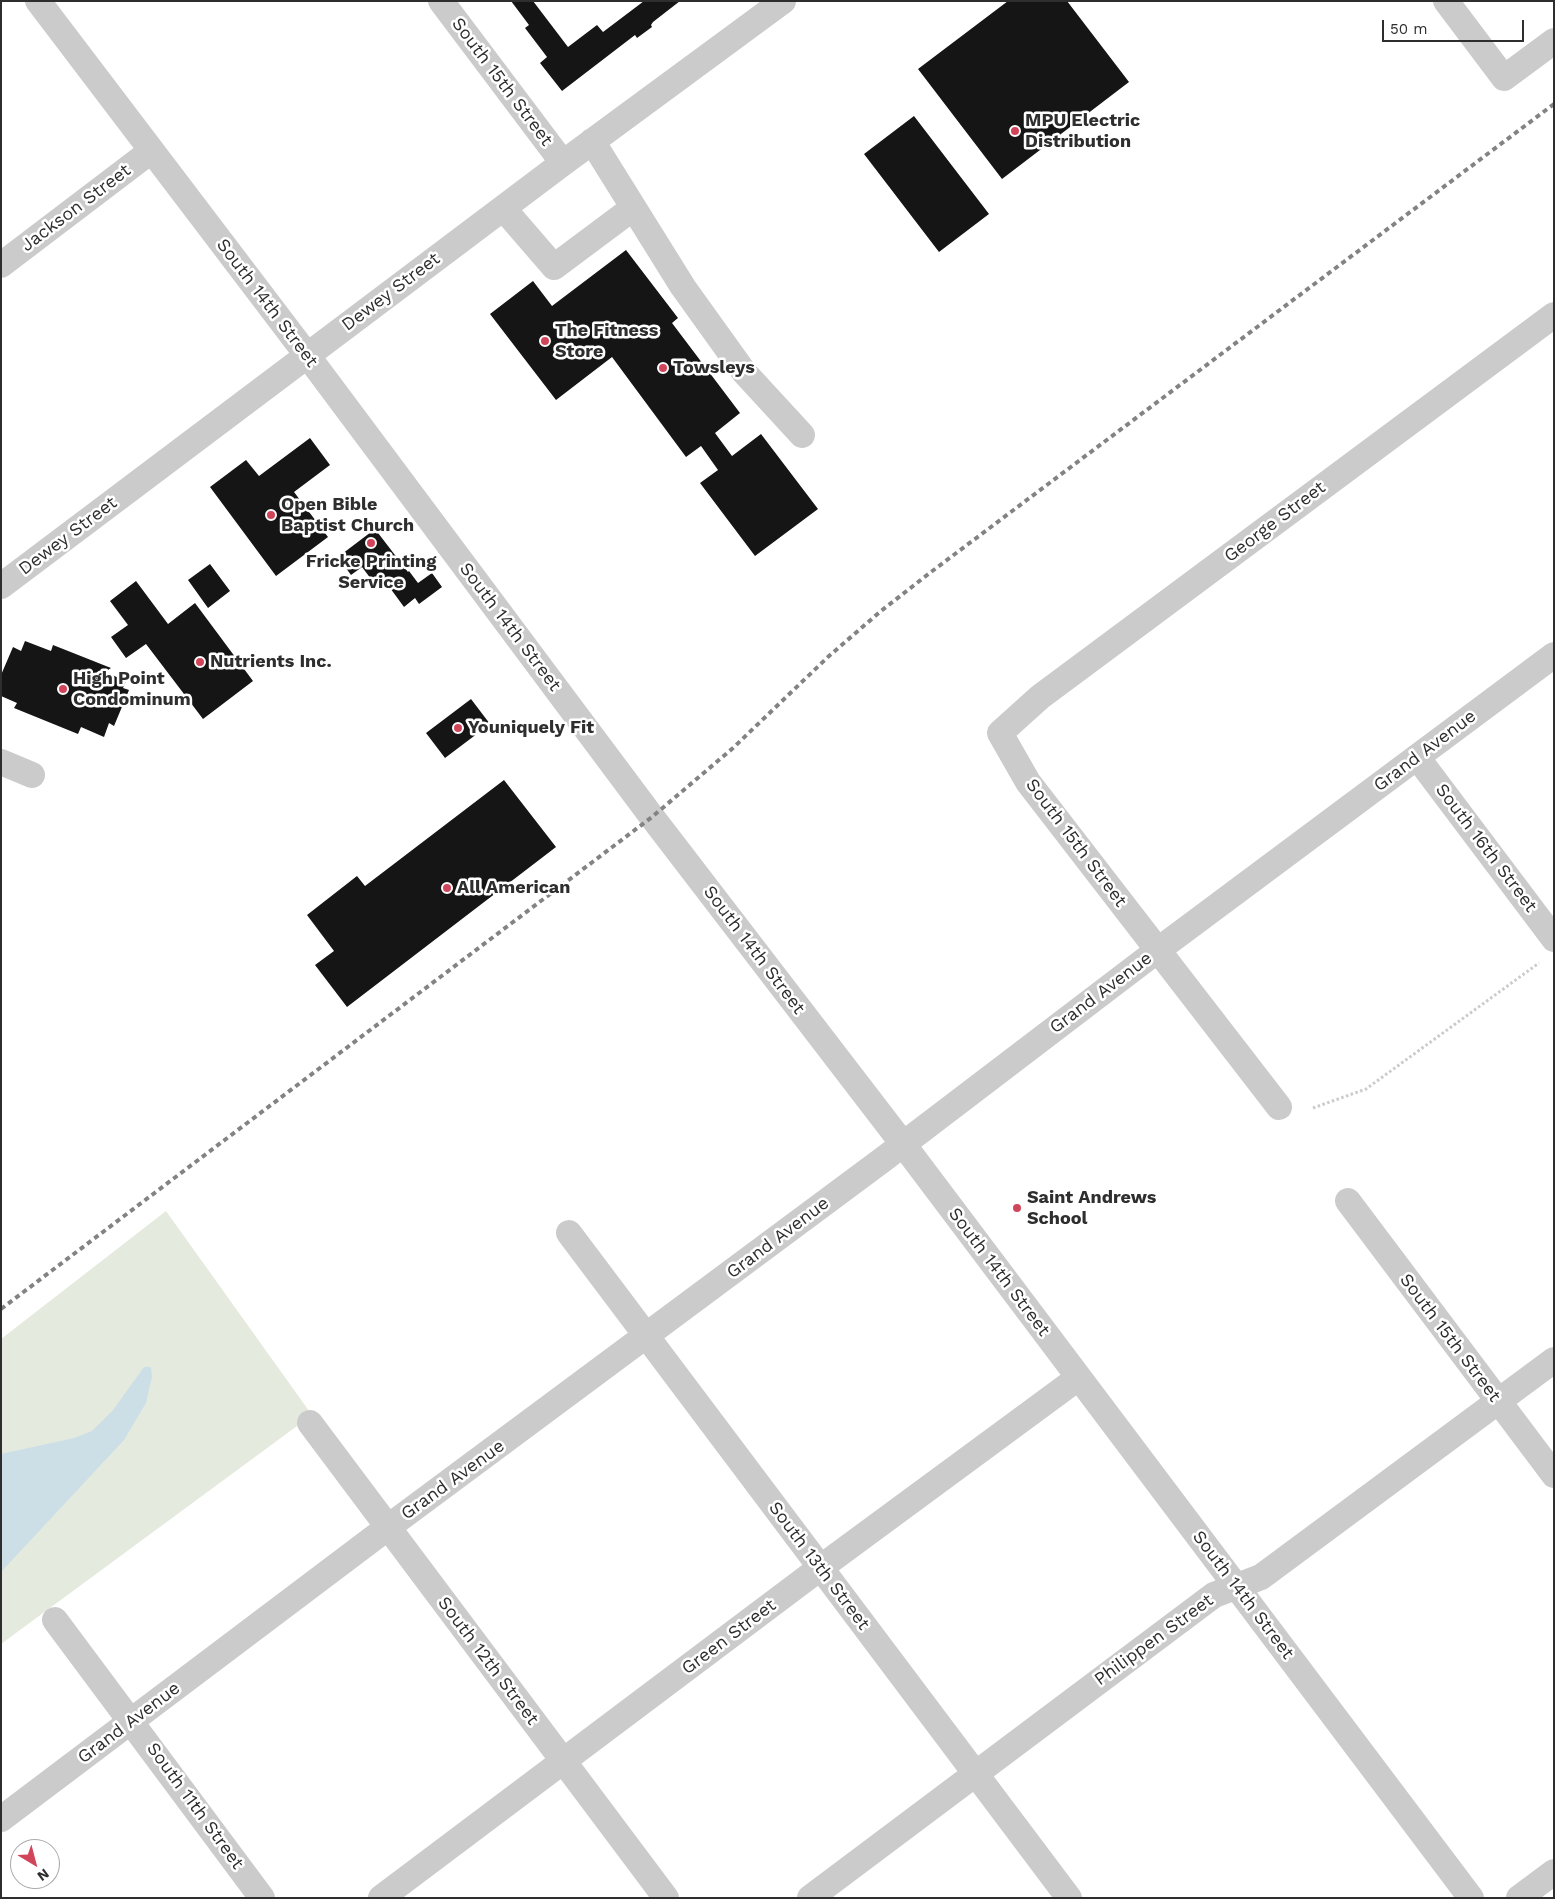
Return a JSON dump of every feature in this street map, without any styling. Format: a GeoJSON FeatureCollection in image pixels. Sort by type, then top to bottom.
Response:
{"type":"FeatureCollection","features":[{"type":"Feature","properties":{"kind":"street","name":"South 14th Street"},"geometry":{"type":"LineString","coordinates":[[38,1],[307,355],[652,817],[902,1144],[1471,1898]]}},
{"type":"Feature","properties":{"kind":"street","name":"South 15th Street"},"geometry":{"type":"LineString","coordinates":[[441,1],[563,163]]}},
{"type":"Feature","properties":{"kind":"street","name":"Dewey Street"},"geometry":{"type":"LineString","coordinates":[[1,586],[592,141],[783,1]]}},
{"type":"Feature","properties":{"kind":"street"},"geometry":{"type":"LineString","coordinates":[[1446,1],[1504,78],[1554,40]]}},
{"type":"Feature","properties":{"kind":"street"},"geometry":{"type":"LineString","coordinates":[[592,141],[683,287],[744,372],[802,435]]}},
{"type":"Feature","properties":{"kind":"street","name":"Jackson Street"},"geometry":{"type":"LineString","coordinates":[[1,265],[151,152]]}},
{"type":"Feature","properties":{"kind":"street"},"geometry":{"type":"LineString","coordinates":[[503,208],[554,267],[633,208]]}},
{"type":"Feature","properties":{"kind":"street","name":"George Street"},"geometry":{"type":"LineString","coordinates":[[1000,733],[1040,697],[1554,315]]}},
{"type":"Feature","properties":{"kind":"street","name":"Grand Avenue"},"geometry":{"type":"LineString","coordinates":[[1,1819],[1554,655]]}},
{"type":"Feature","properties":{"kind":"street","name":"South 15th Street"},"geometry":{"type":"LineString","coordinates":[[1000,733],[1028,782],[1278,1107]]}},
{"type":"Feature","properties":{"kind":"street","name":"South 16th Street"},"geometry":{"type":"LineString","coordinates":[[1417,757],[1554,938]]}},
{"type":"Feature","properties":{"kind":"street"},"geometry":{"type":"LineString","coordinates":[[1,762],[32,775]]}},
{"type":"Feature","properties":{"kind":"street","name":"South 15th Street"},"geometry":{"type":"LineString","coordinates":[[1348,1200],[1554,1475]]}},
{"type":"Feature","properties":{"kind":"street","name":"South 13th Street"},"geometry":{"type":"LineString","coordinates":[[569,1233],[1069,1898]]}},
{"type":"Feature","properties":{"kind":"street","name":"Philippen Street"},"geometry":{"type":"LineString","coordinates":[[810,1898],[1214,1595],[1261,1577],[1554,1360]]}},
{"type":"Feature","properties":{"kind":"street","name":"Green Street"},"geometry":{"type":"LineString","coordinates":[[382,1898],[820,1568],[1078,1378]]}},
{"type":"Feature","properties":{"kind":"street","name":"South 12th Street"},"geometry":{"type":"LineString","coordinates":[[310,1423],[666,1898]]}},
{"type":"Feature","properties":{"kind":"street","name":"South 11th Street"},"geometry":{"type":"LineString","coordinates":[[56,1620],[262,1898]]}},
{"type":"Feature","properties":{"kind":"street"},"geometry":{"type":"LineString","coordinates":[[1519,1898],[1554,1872]]}},
{"type":"Feature","properties":{"kind":"path"},"geometry":{"type":"LineString","coordinates":[[1313,1108],[1366,1089],[1539,963]]}},
{"type":"Feature","properties":{"kind":"shaded area"},"geometry":{"type":"Polygon","coordinates":[[[166,1211],[312,1415],[1,1644],[1,1339],[166,1211]]]}},
{"type":"Feature","properties":{"kind":"shaded area"},"geometry":{"type":"Polygon","coordinates":[[[144,1367],[151,1367],[152,1377],[146,1403],[124,1440],[1,1572],[1,1454],[74,1438],[92,1431],[113,1410],[144,1367]]]}},
{"type":"Feature","properties":{"kind":"building"},"geometry":{"type":"Polygon","coordinates":[[[511,1],[533,1],[568,47],[597,25],[603,32],[644,1],[680,1],[653,22],[652,27],[637,38],[635,35],[562,91],[540,63],[547,57],[525,28],[529,25],[511,1]]]}},
{"type":"Feature","properties":{"kind":"building","name":"MPU Electric Distribution"},"geometry":{"type":"Polygon","coordinates":[[[1008,1],[1067,1],[1129,82],[1002,179],[918,69],[1008,1]]]}},
{"type":"Feature","properties":{"kind":"building"},"geometry":{"type":"Polygon","coordinates":[[[914,116],[989,214],[939,252],[864,154],[914,116]]]}},
{"type":"Feature","properties":{"kind":"building","name":"Towsleys"},"geometry":{"type":"Polygon","coordinates":[[[626,250],[678,318],[672,323],[740,413],[715,433],[732,456],[761,434],[818,509],[755,556],[700,483],[718,470],[701,446],[686,457],[612,357],[556,400],[490,314],[533,281],[552,306],[626,250]]]}},
{"type":"Feature","properties":{"kind":"building","name":"Open Bible Baptist Church"},"geometry":{"type":"Polygon","coordinates":[[[310,438],[330,465],[294,492],[328,537],[276,576],[210,487],[246,460],[259,476],[310,438]]]}},
{"type":"Feature","properties":{"kind":"building"},"geometry":{"type":"Polygon","coordinates":[[[375,529],[418,583],[432,573],[442,587],[419,604],[415,598],[404,607],[382,577],[374,583],[362,567],[351,575],[338,557],[375,529]]]}},
{"type":"Feature","properties":{"kind":"building"},"geometry":{"type":"Polygon","coordinates":[[[210,564],[230,591],[208,608],[188,580],[210,564]]]}},
{"type":"Feature","properties":{"kind":"building","name":"Nutrients Inc."},"geometry":{"type":"Polygon","coordinates":[[[136,581],[168,624],[195,603],[253,681],[203,719],[146,644],[126,658],[111,637],[128,625],[110,601],[136,581]]]}},
{"type":"Feature","properties":{"kind":"building","name":"High Point Condominum"},"geometry":{"type":"Polygon","coordinates":[[[25,641],[51,651],[53,645],[111,668],[105,672],[126,681],[123,688],[129,690],[114,726],[109,723],[104,737],[81,727],[78,734],[14,708],[17,703],[1,696],[1,675],[13,647],[21,651],[25,641]]]}},
{"type":"Feature","properties":{"kind":"building","name":"Youniquely Fit"},"geometry":{"type":"Polygon","coordinates":[[[471,699],[490,724],[445,758],[426,733],[471,699]]]}},
{"type":"Feature","properties":{"kind":"building","name":"All American"},"geometry":{"type":"Polygon","coordinates":[[[504,780],[556,847],[347,1007],[315,965],[334,951],[307,915],[357,876],[365,886],[504,780]]]}},
{"type":"Feature","properties":{"kind":"railway"},"geometry":{"type":"LineString","coordinates":[[1,1309],[652,817],[733,748],[829,656],[881,611],[931,572],[1554,104]]}},
{"type":"Feature","properties":{"kind":"place","name":"MPU Electric Distribution"},"geometry":{"type":"Point","coordinates":[1015,131]}},
{"type":"Feature","properties":{"kind":"place","name":"The Fitness Store"},"geometry":{"type":"Point","coordinates":[545,341]}},
{"type":"Feature","properties":{"kind":"place","name":"Towsleys"},"geometry":{"type":"Point","coordinates":[663,368]}},
{"type":"Feature","properties":{"kind":"place","name":"Open Bible Baptist Church"},"geometry":{"type":"Point","coordinates":[271,515]}},
{"type":"Feature","properties":{"kind":"place","name":"Fricke Printing Service"},"geometry":{"type":"Point","coordinates":[371,543]}},
{"type":"Feature","properties":{"kind":"place","name":"Nutrients Inc."},"geometry":{"type":"Point","coordinates":[200,662]}},
{"type":"Feature","properties":{"kind":"place","name":"High Point Condominum"},"geometry":{"type":"Point","coordinates":[63,689]}},
{"type":"Feature","properties":{"kind":"place","name":"Youniquely Fit"},"geometry":{"type":"Point","coordinates":[458,728]}},
{"type":"Feature","properties":{"kind":"place","name":"All American"},"geometry":{"type":"Point","coordinates":[447,888]}},
{"type":"Feature","properties":{"kind":"place","name":"Saint Andrews School"},"geometry":{"type":"Point","coordinates":[1017,1208]}}]}
